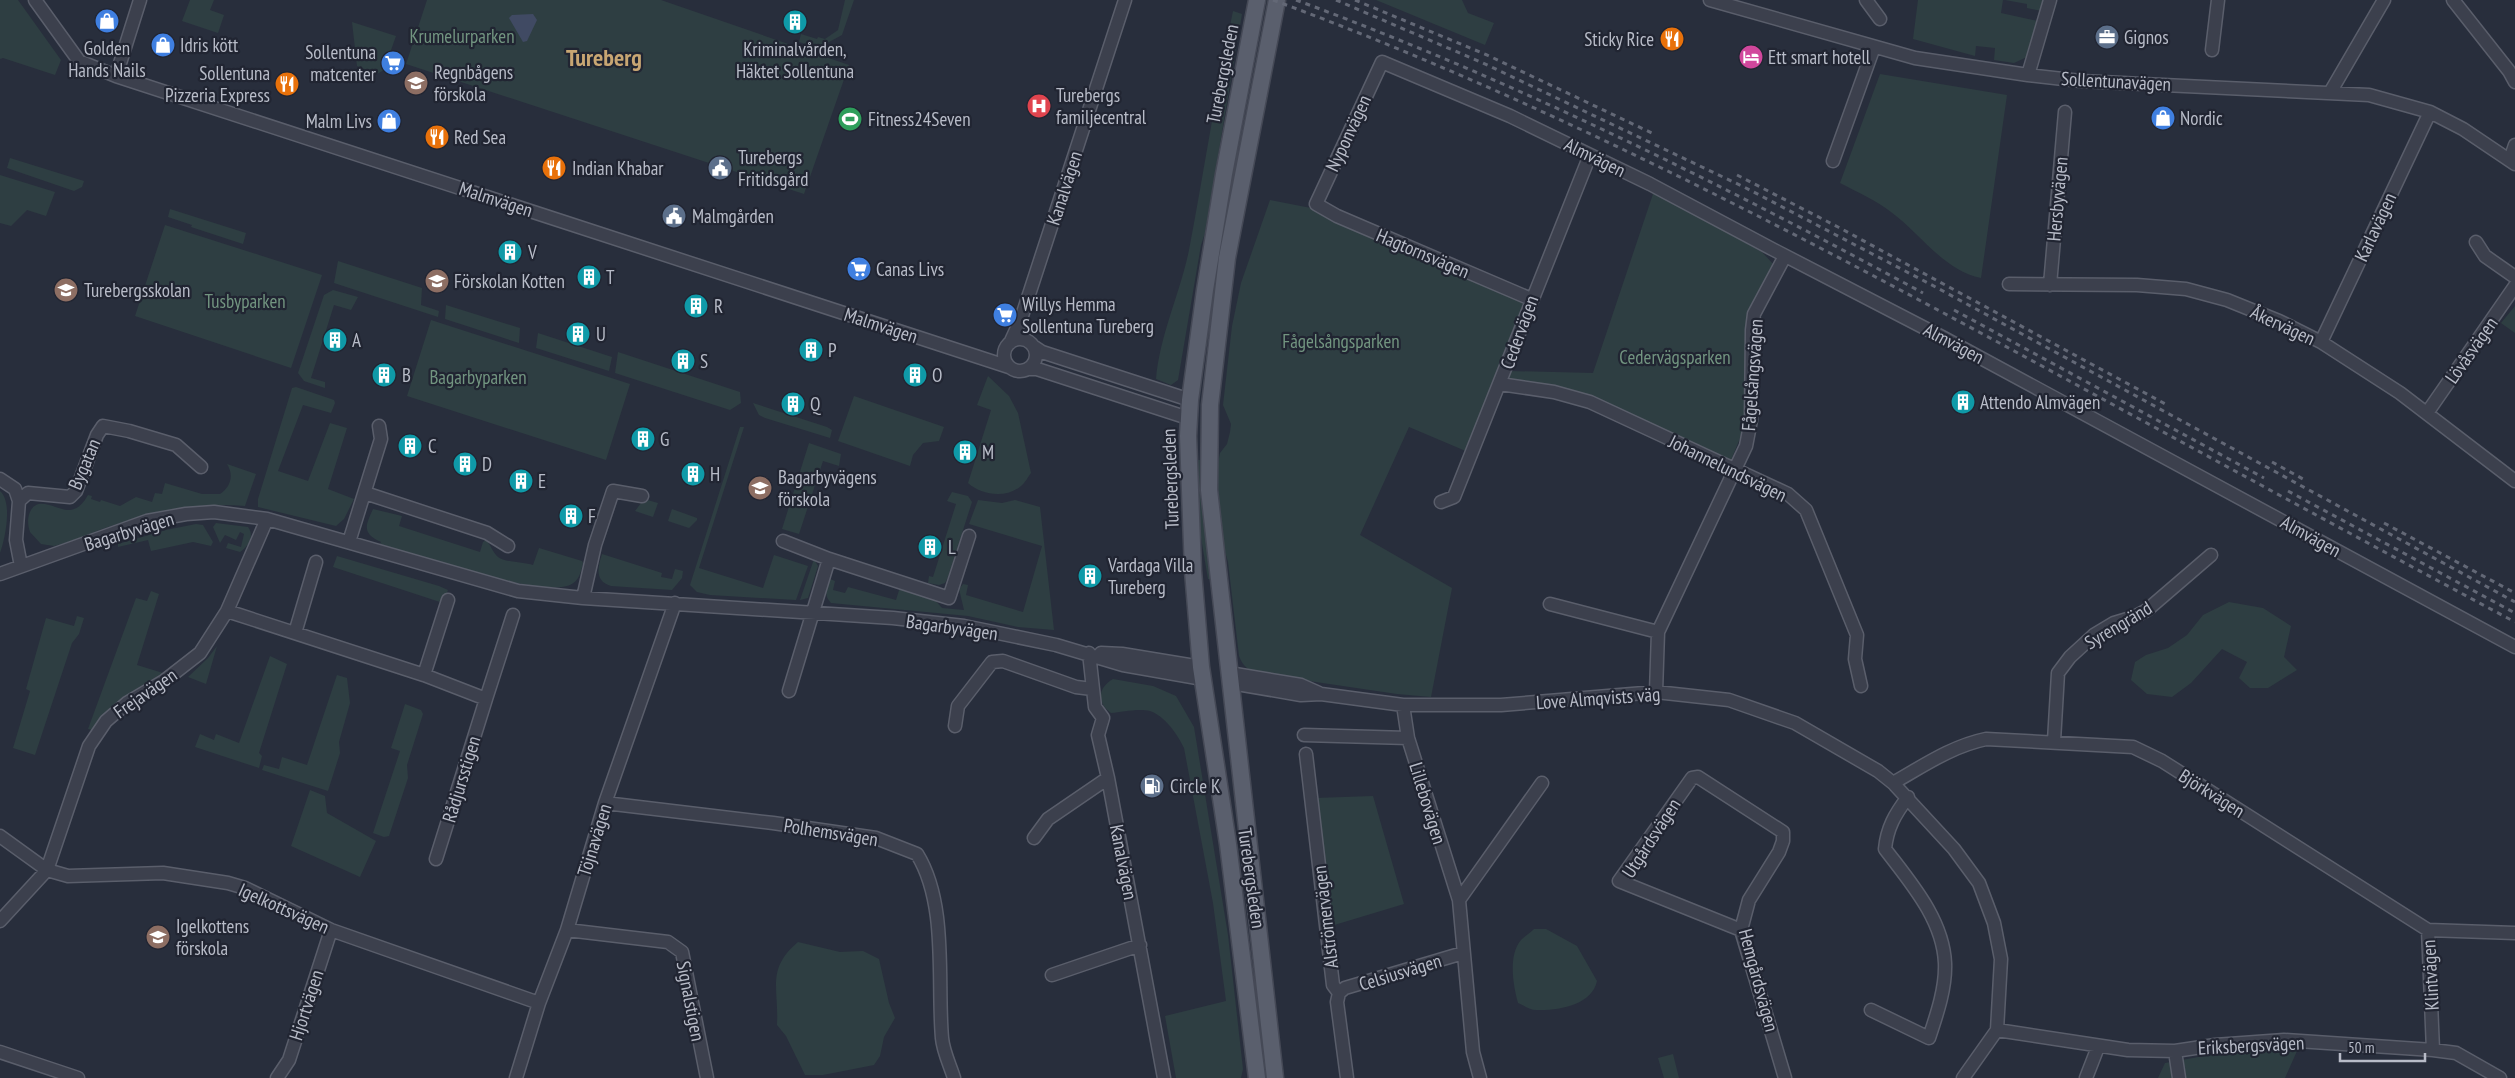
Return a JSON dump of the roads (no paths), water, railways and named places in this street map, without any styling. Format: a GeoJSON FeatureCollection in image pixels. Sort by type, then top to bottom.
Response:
{"type":"FeatureCollection","features":[{"type":"Feature","properties":{"kind":"main road","name":"Turebergsleden"},"geometry":{"type":"LineString","coordinates":[[1257,1078],[1228,844],[1202,673],[1193,572],[1188,418],[1222,184],[1258,0]]}},
{"type":"Feature","properties":{"kind":"main road","name":"Turebergsleden"},"geometry":{"type":"LineString","coordinates":[[1275,1078],[1209,490],[1210,412],[1227,258],[1277,0]]}},
{"type":"Feature","properties":{"kind":"main road"},"geometry":{"type":"LineString","coordinates":[[1190,400],[1210,412]]}},
{"type":"Feature","properties":{"kind":"main road"},"geometry":{"type":"LineString","coordinates":[[1188,418],[1210,412]]}},
{"type":"Feature","properties":{"kind":"main road"},"geometry":{"type":"LineString","coordinates":[[1202,673],[1230,678]]}},
{"type":"Feature","properties":{"kind":"street","name":"Malmvägen"},"geometry":{"type":"LineString","coordinates":[[35,0],[79,61],[116,76],[985,358],[1009,368]]}},
{"type":"Feature","properties":{"kind":"street"},"geometry":{"type":"LineString","coordinates":[[116,76],[140,0]]}},
{"type":"Feature","properties":{"kind":"street","name":"Kanalvägen"},"geometry":{"type":"LineString","coordinates":[[1008,345],[1021,319],[1124,0]]}},
{"type":"Feature","properties":{"kind":"street","name":"Sollentunavägen"},"geometry":{"type":"LineString","coordinates":[[1710,0],[1915,58],[2028,75],[2081,81],[2331,91],[2369,95],[2430,112],[2463,129],[2513,162]]}},
{"type":"Feature","properties":{"kind":"street"},"geometry":{"type":"LineString","coordinates":[[1866,0],[1880,19]]}},
{"type":"Feature","properties":{"kind":"street"},"geometry":{"type":"LineString","coordinates":[[2028,75],[2050,0]]}},
{"type":"Feature","properties":{"kind":"street"},"geometry":{"type":"LineString","coordinates":[[2212,50],[2218,0]]}},
{"type":"Feature","properties":{"kind":"street"},"geometry":{"type":"LineString","coordinates":[[2331,91],[2384,0]]}},
{"type":"Feature","properties":{"kind":"street"},"geometry":{"type":"LineString","coordinates":[[2453,0],[2509,71],[2515,82]]}},
{"type":"Feature","properties":{"kind":"street"},"geometry":{"type":"LineString","coordinates":[[1833,161],[1874,47]]}},
{"type":"Feature","properties":{"kind":"street","name":"Almvägen"},"geometry":{"type":"LineString","coordinates":[[1382,62],[1510,116],[1650,184],[1784,256],[1950,341],[2515,648]]}},
{"type":"Feature","properties":{"kind":"street","name":"Nyponvägen"},"geometry":{"type":"LineString","coordinates":[[1316,204],[1382,62]]}},
{"type":"Feature","properties":{"kind":"street","name":"Hersbyvägen"},"geometry":{"type":"LineString","coordinates":[[2050,285],[2064,112]]}},
{"type":"Feature","properties":{"kind":"street","name":"Karlavägen"},"geometry":{"type":"LineString","coordinates":[[2321,342],[2430,112]]}},
{"type":"Feature","properties":{"kind":"street"},"geometry":{"type":"LineString","coordinates":[[2513,162],[2515,145]]}},
{"type":"Feature","properties":{"kind":"street","name":"Cedervägen"},"geometry":{"type":"LineString","coordinates":[[1442,502],[1454,497],[1500,384],[1531,299],[1590,155]]}},
{"type":"Feature","properties":{"kind":"street","name":"Hagtornsvägen"},"geometry":{"type":"LineString","coordinates":[[1316,204],[1337,216],[1531,299]]}},
{"type":"Feature","properties":{"kind":"street"},"geometry":{"type":"LineString","coordinates":[[2476,242],[2485,256],[2515,277]]}},
{"type":"Feature","properties":{"kind":"street","name":"Fågelsångsvägen"},"geometry":{"type":"LineString","coordinates":[[1656,692],[1658,632],[1746,446],[1751,420],[1752,330],[1754,314],[1784,256]]}},
{"type":"Feature","properties":{"kind":"street","name":"Åkervägen"},"geometry":{"type":"LineString","coordinates":[[2010,284],[2137,285],[2186,289],[2227,300],[2279,321],[2321,342],[2400,393],[2515,481]]}},
{"type":"Feature","properties":{"kind":"street","name":"Lövåsvägen"},"geometry":{"type":"LineString","coordinates":[[2427,413],[2515,286]]}},
{"type":"Feature","properties":{"kind":"street"},"geometry":{"type":"LineString","coordinates":[[1021,319],[1032,344],[1036,361],[1029,369]]}},
{"type":"Feature","properties":{"kind":"street"},"geometry":{"type":"LineString","coordinates":[[985,358],[1020,339],[1032,344],[1042,352],[1190,400]]}},
{"type":"Feature","properties":{"kind":"street"},"geometry":{"type":"LineString","coordinates":[[1008,345],[1004,358],[1009,368],[1019,372],[1037,369],[1188,418]]}},
{"type":"Feature","properties":{"kind":"street","name":"Johannelundsvägen"},"geometry":{"type":"LineString","coordinates":[[1500,384],[1554,392],[1590,402],[1736,468],[1788,494],[1806,510],[1857,635],[1855,659],[1861,686]]}},
{"type":"Feature","properties":{"kind":"street","name":"Bygatan"},"geometry":{"type":"LineString","coordinates":[[19,501],[28,493],[42,492],[61,498],[70,497],[76,491],[99,430],[103,426],[129,431],[176,445],[201,467]]}},
{"type":"Feature","properties":{"kind":"street"},"geometry":{"type":"LineString","coordinates":[[349,542],[381,440],[379,426]]}},
{"type":"Feature","properties":{"kind":"street"},"geometry":{"type":"LineString","coordinates":[[0,479],[15,489],[19,501],[16,540],[21,566]]}},
{"type":"Feature","properties":{"kind":"street"},"geometry":{"type":"LineString","coordinates":[[583,598],[595,545],[613,491],[642,496]]}},
{"type":"Feature","properties":{"kind":"street"},"geometry":{"type":"LineString","coordinates":[[365,493],[487,533],[508,546]]}},
{"type":"Feature","properties":{"kind":"street","name":"Bagarbyvägen"},"geometry":{"type":"LineString","coordinates":[[0,574],[146,521],[186,514],[214,512],[267,519],[518,591],[583,598],[812,612],[964,626],[1089,653],[1123,665],[1202,673]]}},
{"type":"Feature","properties":{"kind":"street","name":"Frejavägen"},"geometry":{"type":"LineString","coordinates":[[0,921],[47,870],[90,746],[106,721],[138,695],[164,681],[200,653],[227,611],[267,519]]}},
{"type":"Feature","properties":{"kind":"street","name":"Bagarbyvägen"},"geometry":{"type":"LineString","coordinates":[[782,542],[949,598],[969,536]]}},
{"type":"Feature","properties":{"kind":"street","name":"Syrengränd"},"geometry":{"type":"LineString","coordinates":[[2054,741],[2058,673],[2070,657],[2094,635],[2114,623],[2134,617],[2147,610],[2211,555]]}},
{"type":"Feature","properties":{"kind":"street"},"geometry":{"type":"LineString","coordinates":[[789,690],[829,559]]}},
{"type":"Feature","properties":{"kind":"street"},"geometry":{"type":"LineString","coordinates":[[295,633],[316,562]]}},
{"type":"Feature","properties":{"kind":"street"},"geometry":{"type":"LineString","coordinates":[[424,676],[448,600]]}},
{"type":"Feature","properties":{"kind":"street","name":"Töjnavägen"},"geometry":{"type":"LineString","coordinates":[[516,1078],[539,1003],[567,930],[605,803],[674,604]]}},
{"type":"Feature","properties":{"kind":"street"},"geometry":{"type":"LineString","coordinates":[[1550,604],[1658,632]]}},
{"type":"Feature","properties":{"kind":"street"},"geometry":{"type":"LineString","coordinates":[[227,611],[424,676],[486,699]]}},
{"type":"Feature","properties":{"kind":"street","name":"Rådjursstigen"},"geometry":{"type":"LineString","coordinates":[[436,859],[513,615]]}},
{"type":"Feature","properties":{"kind":"street","name":"Kanalvägen"},"geometry":{"type":"LineString","coordinates":[[1089,653],[1095,706],[1102,718],[1098,736],[1108,778],[1164,1078]]}},
{"type":"Feature","properties":{"kind":"street","name":"Bagarbyvägen"},"geometry":{"type":"LineString","coordinates":[[956,726],[958,706],[992,662],[1003,661],[1076,688],[1092,689]]}},
{"type":"Feature","properties":{"kind":"street","name":"Love Almqvists väg"},"geometry":{"type":"LineString","coordinates":[[1230,678],[1301,686],[1321,694],[1402,705],[1502,705],[1656,692],[1729,700],[1795,723],[1878,771],[1893,783],[1954,848],[1979,883],[1994,923],[2001,959],[1997,1030]]}},
{"type":"Feature","properties":{"kind":"street","name":"Lillebovägen"},"geometry":{"type":"LineString","coordinates":[[1402,705],[1408,738],[1459,900],[1473,1052],[1480,1078]]}},
{"type":"Feature","properties":{"kind":"street"},"geometry":{"type":"LineString","coordinates":[[1304,735],[1408,738]]}},
{"type":"Feature","properties":{"kind":"street","name":"Björkvägen"},"geometry":{"type":"LineString","coordinates":[[1893,783],[1950,750],[1969,742],[1986,739],[2054,741],[2133,747],[2162,761],[2428,930]]}},
{"type":"Feature","properties":{"kind":"street","name":"Alströmervägen"},"geometry":{"type":"LineString","coordinates":[[1306,754],[1333,985],[1338,993],[1337,1002],[1347,1078]]}},
{"type":"Feature","properties":{"kind":"street","name":"Utgårdsvägen"},"geometry":{"type":"LineString","coordinates":[[1741,930],[1619,881],[1692,778],[1698,777],[1783,832]]}},
{"type":"Feature","properties":{"kind":"street"},"geometry":{"type":"LineString","coordinates":[[1034,838],[1048,819],[1108,778]]}},
{"type":"Feature","properties":{"kind":"street"},"geometry":{"type":"LineString","coordinates":[[1459,900],[1542,783]]}},
{"type":"Feature","properties":{"kind":"street"},"geometry":{"type":"LineString","coordinates":[[1871,1010],[1929,1038],[1941,1000],[1945,962],[1930,912],[1885,849],[1886,835],[1894,816],[1908,798]]}},
{"type":"Feature","properties":{"kind":"street","name":"Polhemsvägen"},"geometry":{"type":"LineString","coordinates":[[605,803],[773,822],[876,838],[917,854],[927,876],[938,926],[942,1040],[954,1078]]}},
{"type":"Feature","properties":{"kind":"street","name":"Hemgårdsvägen"},"geometry":{"type":"LineString","coordinates":[[1783,832],[1783,841],[1779,852],[1749,900],[1741,930],[1785,1078]]}},
{"type":"Feature","properties":{"kind":"street","name":"Igelkottsvägen"},"geometry":{"type":"LineString","coordinates":[[0,836],[47,870],[68,876],[163,873],[228,883],[278,902],[331,930],[539,1003]]}},
{"type":"Feature","properties":{"kind":"street","name":"Hjortvägen"},"geometry":{"type":"LineString","coordinates":[[277,1078],[289,1060],[331,930]]}},
{"type":"Feature","properties":{"kind":"street","name":"Signalstigen"},"geometry":{"type":"LineString","coordinates":[[567,930],[668,942],[682,952],[707,1078]]}},
{"type":"Feature","properties":{"kind":"street"},"geometry":{"type":"LineString","coordinates":[[2428,930],[2515,933]]}},
{"type":"Feature","properties":{"kind":"street","name":"Klintvägen"},"geometry":{"type":"LineString","coordinates":[[2428,930],[2433,1050]]}},
{"type":"Feature","properties":{"kind":"street"},"geometry":{"type":"LineString","coordinates":[[1052,975],[1140,945]]}},
{"type":"Feature","properties":{"kind":"street","name":"Celsiusvägen"},"geometry":{"type":"LineString","coordinates":[[1338,993],[1345,988],[1463,952]]}},
{"type":"Feature","properties":{"kind":"street"},"geometry":{"type":"LineString","coordinates":[[1963,1078],[1997,1030]]}},
{"type":"Feature","properties":{"kind":"street","name":"Eriksbergsvägen"},"geometry":{"type":"LineString","coordinates":[[1997,1030],[2098,1047],[2174,1051],[2215,1045],[2284,1040],[2433,1050],[2456,1053],[2500,1078]]}},
{"type":"Feature","properties":{"kind":"street"},"geometry":{"type":"LineString","coordinates":[[2086,1078],[2098,1047]]}},
{"type":"Feature","properties":{"kind":"street"},"geometry":{"type":"LineString","coordinates":[[2174,1051],[2179,1078]]}},
{"type":"Feature","properties":{"kind":"street"},"geometry":{"type":"LineString","coordinates":[[0,1052],[78,1078]]}},
{"type":"Feature","properties":{"kind":"water"},"geometry":{"type":"Polygon","coordinates":[[[533,14],[537,20],[527,41],[523,42],[509,18],[512,15],[533,14]]]}},
{"type":"Feature","properties":{"kind":"railway"},"geometry":{"type":"LineString","coordinates":[[1273,0],[1467,78],[1563,121],[1751,213],[1937,309],[2515,622]]}},
{"type":"Feature","properties":{"kind":"railway"},"geometry":{"type":"LineString","coordinates":[[1296,0],[1457,64],[1615,135],[1770,212],[1923,293]]}},
{"type":"Feature","properties":{"kind":"railway"},"geometry":{"type":"LineString","coordinates":[[1336,0],[1483,63],[1744,187],[1930,284],[2515,602]]}},
{"type":"Feature","properties":{"kind":"railway"},"geometry":{"type":"LineString","coordinates":[[1355,0],[1487,55],[1654,134]]}},
{"type":"Feature","properties":{"kind":"railway"},"geometry":{"type":"LineString","coordinates":[[1737,175],[1838,227],[2169,406]]}},
{"type":"Feature","properties":{"kind":"railway"},"geometry":{"type":"LineString","coordinates":[[1954,310],[2264,478]]}},
{"type":"Feature","properties":{"kind":"railway"},"geometry":{"type":"LineString","coordinates":[[2272,462],[2303,479]]}},
{"type":"Feature","properties":{"kind":"railway"},"geometry":{"type":"LineString","coordinates":[[2288,491],[2515,613]]}},
{"type":"Feature","properties":{"kind":"railway"},"geometry":{"type":"LineString","coordinates":[[2384,523],[2515,593]]}},
{"type":"Feature","properties":{"kind":"place","name":"Golden Hands Nails"},"geometry":{"type":"Point","coordinates":[107,21]}},
{"type":"Feature","properties":{"kind":"place","name":"Kriminalvården, Häktet Sollentuna"},"geometry":{"type":"Point","coordinates":[795,22]}},
{"type":"Feature","properties":{"kind":"place","name":"Gignos"},"geometry":{"type":"Point","coordinates":[2107,37]}},
{"type":"Feature","properties":{"kind":"place","name":"Sticky Rice"},"geometry":{"type":"Point","coordinates":[1672,39]}},
{"type":"Feature","properties":{"kind":"place","name":"Idris kött"},"geometry":{"type":"Point","coordinates":[163,45]}},
{"type":"Feature","properties":{"kind":"place","name":"Ett smart hotell"},"geometry":{"type":"Point","coordinates":[1751,57]}},
{"type":"Feature","properties":{"kind":"place","name":"Sollentuna matcenter"},"geometry":{"type":"Point","coordinates":[393,63]}},
{"type":"Feature","properties":{"kind":"place","name":"Regnbågens förskola"},"geometry":{"type":"Point","coordinates":[416,83]}},
{"type":"Feature","properties":{"kind":"place","name":"Sollentuna Pizzeria Express"},"geometry":{"type":"Point","coordinates":[287,84]}},
{"type":"Feature","properties":{"kind":"place","name":"Turebergs familjecentral"},"geometry":{"type":"Point","coordinates":[1039,106]}},
{"type":"Feature","properties":{"kind":"place","name":"Nordic"},"geometry":{"type":"Point","coordinates":[2163,118]}},
{"type":"Feature","properties":{"kind":"place","name":"Fitness24Seven"},"geometry":{"type":"Point","coordinates":[850,119]}},
{"type":"Feature","properties":{"kind":"place","name":"Malm Livs"},"geometry":{"type":"Point","coordinates":[389,121]}},
{"type":"Feature","properties":{"kind":"place","name":"Red Sea"},"geometry":{"type":"Point","coordinates":[437,137]}},
{"type":"Feature","properties":{"kind":"place","name":"Indian Khabar"},"geometry":{"type":"Point","coordinates":[554,168]}},
{"type":"Feature","properties":{"kind":"place","name":"Turebergs Fritidsgård"},"geometry":{"type":"Point","coordinates":[720,168]}},
{"type":"Feature","properties":{"kind":"place","name":"Malmgården"},"geometry":{"type":"Point","coordinates":[674,216]}},
{"type":"Feature","properties":{"kind":"place","name":"V"},"geometry":{"type":"Point","coordinates":[510,252]}},
{"type":"Feature","properties":{"kind":"place","name":"Canas Livs"},"geometry":{"type":"Point","coordinates":[859,269]}},
{"type":"Feature","properties":{"kind":"place","name":"T"},"geometry":{"type":"Point","coordinates":[589,277]}},
{"type":"Feature","properties":{"kind":"place","name":"Förskolan Kotten"},"geometry":{"type":"Point","coordinates":[437,281]}},
{"type":"Feature","properties":{"kind":"place","name":"Turebergsskolan"},"geometry":{"type":"Point","coordinates":[66,290]}},
{"type":"Feature","properties":{"kind":"place","name":"R"},"geometry":{"type":"Point","coordinates":[696,306]}},
{"type":"Feature","properties":{"kind":"place","name":"Willys Hemma Sollentuna Tureberg"},"geometry":{"type":"Point","coordinates":[1005,315]}},
{"type":"Feature","properties":{"kind":"place","name":"U"},"geometry":{"type":"Point","coordinates":[578,334]}},
{"type":"Feature","properties":{"kind":"place","name":"A"},"geometry":{"type":"Point","coordinates":[335,340]}},
{"type":"Feature","properties":{"kind":"place","name":"P"},"geometry":{"type":"Point","coordinates":[811,350]}},
{"type":"Feature","properties":{"kind":"place","name":"S"},"geometry":{"type":"Point","coordinates":[683,361]}},
{"type":"Feature","properties":{"kind":"place","name":"B"},"geometry":{"type":"Point","coordinates":[384,375]}},
{"type":"Feature","properties":{"kind":"place","name":"O"},"geometry":{"type":"Point","coordinates":[915,375]}},
{"type":"Feature","properties":{"kind":"place","name":"Attendo Almvägen"},"geometry":{"type":"Point","coordinates":[1963,402]}},
{"type":"Feature","properties":{"kind":"place","name":"Q"},"geometry":{"type":"Point","coordinates":[793,404]}},
{"type":"Feature","properties":{"kind":"place","name":"G"},"geometry":{"type":"Point","coordinates":[643,439]}},
{"type":"Feature","properties":{"kind":"place","name":"C"},"geometry":{"type":"Point","coordinates":[410,446]}},
{"type":"Feature","properties":{"kind":"place","name":"M"},"geometry":{"type":"Point","coordinates":[965,452]}},
{"type":"Feature","properties":{"kind":"place","name":"D"},"geometry":{"type":"Point","coordinates":[465,464]}},
{"type":"Feature","properties":{"kind":"place","name":"H"},"geometry":{"type":"Point","coordinates":[693,474]}},
{"type":"Feature","properties":{"kind":"place","name":"E"},"geometry":{"type":"Point","coordinates":[521,481]}},
{"type":"Feature","properties":{"kind":"place","name":"Bagarbyvägens förskola"},"geometry":{"type":"Point","coordinates":[760,488]}},
{"type":"Feature","properties":{"kind":"place","name":"F"},"geometry":{"type":"Point","coordinates":[571,516]}},
{"type":"Feature","properties":{"kind":"place","name":"L"},"geometry":{"type":"Point","coordinates":[930,547]}},
{"type":"Feature","properties":{"kind":"place","name":"Vardaga Villa Tureberg"},"geometry":{"type":"Point","coordinates":[1090,576]}},
{"type":"Feature","properties":{"kind":"place","name":"Circle K"},"geometry":{"type":"Point","coordinates":[1152,786]}},
{"type":"Feature","properties":{"kind":"place","name":"Igelkottens förskola"},"geometry":{"type":"Point","coordinates":[158,937]}},
{"type":"Feature","properties":{"kind":"district","name":"Tureberg"},"geometry":{"type":"Point","coordinates":[604,57]}},
{"type":"Feature","properties":{"kind":"park label","name":"Krumelurparken"},"geometry":{"type":"Point","coordinates":[462,36]}},
{"type":"Feature","properties":{"kind":"park label","name":"Tusbyparken"},"geometry":{"type":"Point","coordinates":[245,301]}},
{"type":"Feature","properties":{"kind":"park label","name":"Fågelsångsparken"},"geometry":{"type":"Point","coordinates":[1341,341]}},
{"type":"Feature","properties":{"kind":"park label","name":"Cedervägsparken"},"geometry":{"type":"Point","coordinates":[1675,357]}},
{"type":"Feature","properties":{"kind":"park label","name":"Bagarbyparken"},"geometry":{"type":"Point","coordinates":[478,377]}}]}
